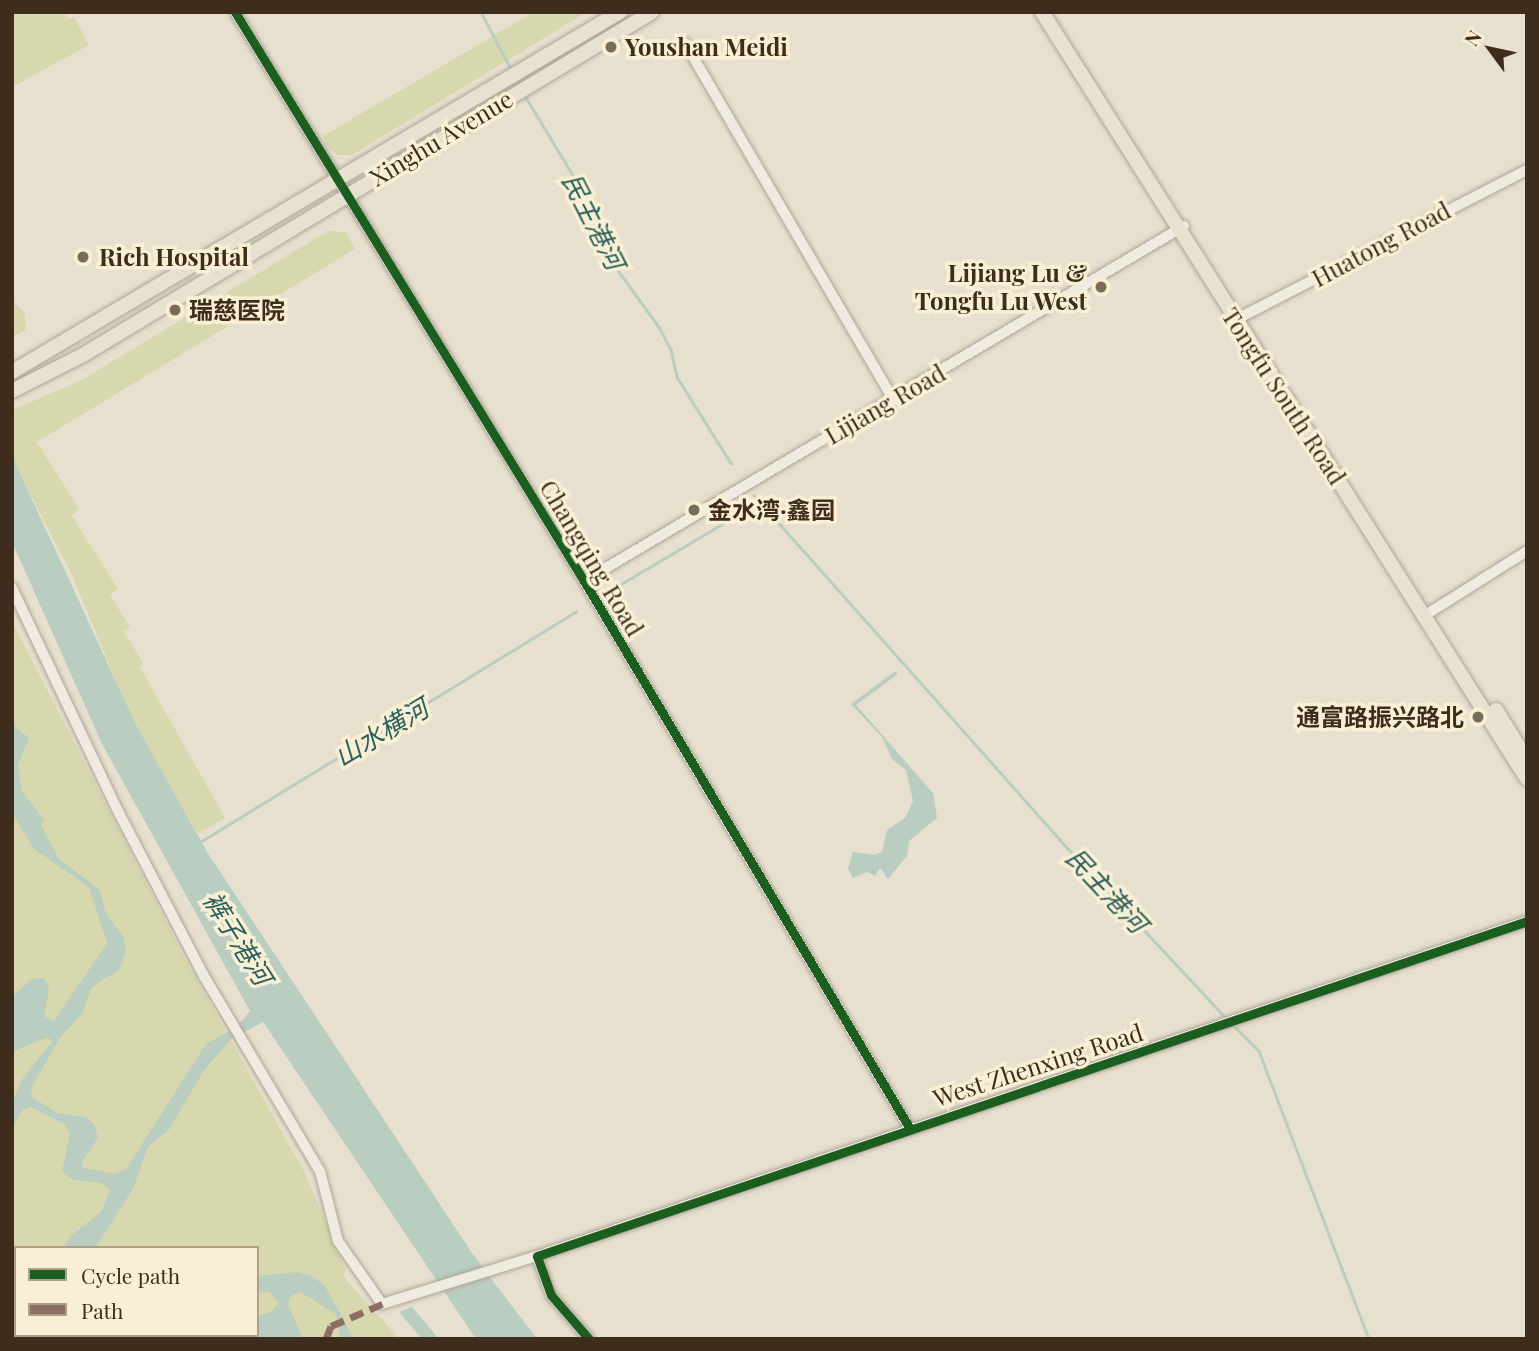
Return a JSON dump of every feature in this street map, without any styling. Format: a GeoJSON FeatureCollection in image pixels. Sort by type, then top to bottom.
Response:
{"type":"FeatureCollection","features":[{"type":"Feature","properties":{"kind":"main road","name":"Xinghu Avenue"},"geometry":{"type":"LineString","coordinates":[[12,372],[620,12]]}},
{"type":"Feature","properties":{"kind":"main road","name":"Xinghu Avenue"},"geometry":{"type":"LineString","coordinates":[[12,391],[83,355],[652,12]]}},
{"type":"Feature","properties":{"kind":"main road","name":"Tongfu South Road"},"geometry":{"type":"LineString","coordinates":[[1042,12],[1429,613],[1527,760]]}},
{"type":"Feature","properties":{"kind":"main road","name":"Tongfu South Road"},"geometry":{"type":"LineString","coordinates":[[1052,12],[1181,227]]}},
{"type":"Feature","properties":{"kind":"main road","name":"Tongfu South Road"},"geometry":{"type":"LineString","coordinates":[[1429,613],[1527,779]]}},
{"type":"Feature","properties":{"kind":"street","name":"Changqing Road"},"geometry":{"type":"LineString","coordinates":[[235,12],[584,581],[909,1127]]}},
{"type":"Feature","properties":{"kind":"street"},"geometry":{"type":"LineString","coordinates":[[685,43],[894,400]]}},
{"type":"Feature","properties":{"kind":"street","name":"Huatong Road"},"geometry":{"type":"LineString","coordinates":[[1239,318],[1527,170]]}},
{"type":"Feature","properties":{"kind":"street","name":"Lijiang Road"},"geometry":{"type":"LineString","coordinates":[[584,581],[894,400],[1181,227]]}},
{"type":"Feature","properties":{"kind":"street"},"geometry":{"type":"LineString","coordinates":[[1429,613],[1527,551]]}},
{"type":"Feature","properties":{"kind":"street","name":"West Zhenxing Road"},"geometry":{"type":"LineString","coordinates":[[12,588],[119,813],[234,1031],[320,1171],[338,1241],[382,1304],[537,1256],[909,1127],[1527,921]]}},
{"type":"Feature","properties":{"kind":"street"},"geometry":{"type":"LineString","coordinates":[[537,1256],[551,1295],[590,1339]]}},
{"type":"Feature","properties":{"kind":"green space"},"geometry":{"type":"Polygon","coordinates":[[[12,12],[63,12],[69,19],[74,17],[89,45],[12,87],[12,12]]]}},
{"type":"Feature","properties":{"kind":"green space"},"geometry":{"type":"Polygon","coordinates":[[[534,12],[587,12],[352,155],[337,155],[326,145],[323,136],[534,12]]]}},
{"type":"Feature","properties":{"kind":"green space"},"geometry":{"type":"Polygon","coordinates":[[[328,231],[346,232],[355,249],[37,442],[79,509],[72,516],[118,589],[110,595],[130,627],[124,631],[143,663],[140,667],[225,818],[198,834],[132,720],[72,575],[12,459],[12,410],[80,381],[328,231]]]}},
{"type":"Feature","properties":{"kind":"green space"},"geometry":{"type":"Polygon","coordinates":[[[12,301],[25,313],[25,331],[12,337],[12,301]]]}},
{"type":"Feature","properties":{"kind":"green space"},"geometry":{"type":"Polygon","coordinates":[[[12,621],[181,952],[304,1171],[346,1271],[343,1276],[399,1339],[12,1339],[12,621]]]}},
{"type":"Feature","properties":{"kind":"water","name":"裤子港河"},"geometry":{"type":"Polygon","coordinates":[[[12,456],[136,725],[209,855],[474,1256],[537,1339],[476,1339],[263,1022],[231,1039],[203,1072],[168,1131],[148,1147],[133,1189],[96,1246],[64,1246],[70,1236],[101,1212],[110,1190],[101,1183],[73,1180],[62,1172],[70,1132],[64,1124],[31,1107],[23,1109],[12,1127],[12,1105],[21,1081],[53,1040],[45,1038],[12,1052],[12,997],[32,979],[45,978],[49,990],[44,1016],[54,1021],[107,943],[89,887],[34,849],[14,816],[12,724],[29,738],[18,765],[22,792],[44,819],[41,825],[59,859],[100,890],[106,914],[123,936],[126,951],[119,970],[92,987],[82,1014],[60,1038],[31,1088],[32,1097],[57,1113],[86,1117],[94,1124],[98,1138],[82,1162],[83,1168],[115,1174],[126,1169],[206,1044],[237,1027],[250,1011],[102,744],[12,542],[12,456]]]}},
{"type":"Feature","properties":{"kind":"water"},"geometry":{"type":"Polygon","coordinates":[[[895,671],[898,674],[856,705],[933,793],[937,818],[909,841],[907,856],[888,879],[880,868],[875,876],[867,872],[853,878],[848,869],[853,852],[875,855],[882,852],[887,830],[905,818],[913,801],[906,770],[892,759],[882,737],[851,704],[895,671]]]}},
{"type":"Feature","properties":{"kind":"water"},"geometry":{"type":"Polygon","coordinates":[[[297,1272],[311,1275],[325,1286],[354,1339],[341,1339],[336,1314],[300,1292],[291,1295],[288,1304],[303,1339],[256,1337],[259,1337],[259,1315],[271,1312],[279,1302],[269,1292],[259,1293],[259,1276],[297,1272]]]}},
{"type":"Feature","properties":{"kind":"water"},"geometry":{"type":"Polygon","coordinates":[[[412,1307],[439,1339],[422,1339],[399,1312],[412,1307]]]}},
{"type":"Feature","properties":{"kind":"waterway","name":"民主港河"},"geometry":{"type":"LineString","coordinates":[[481,12],[511,69]]}},
{"type":"Feature","properties":{"kind":"waterway","name":"民主港河"},"geometry":{"type":"LineString","coordinates":[[524,94],[597,215],[607,255],[659,327],[671,350],[677,377],[731,463]]}},
{"type":"Feature","properties":{"kind":"waterway","name":"民主港河"},"geometry":{"type":"LineString","coordinates":[[754,495],[1062,842],[1227,1019]]}},
{"type":"Feature","properties":{"kind":"waterway","name":"山水横河"},"geometry":{"type":"LineString","coordinates":[[611,590],[759,502]]}},
{"type":"Feature","properties":{"kind":"waterway","name":"山水横河"},"geometry":{"type":"LineString","coordinates":[[200,842],[576,612]]}},
{"type":"Feature","properties":{"kind":"waterway","name":"民主港河"},"geometry":{"type":"LineString","coordinates":[[1232,1024],[1259,1051],[1369,1339]]}},
{"type":"Feature","properties":{"kind":"marked path"},"geometry":{"type":"LineString","coordinates":[[326,1339],[331,1326],[382,1304]]}},
{"type":"Feature","properties":{"kind":"cycle path"},"geometry":{"type":"LineString","coordinates":[[235,12],[584,581],[909,1127]]}},
{"type":"Feature","properties":{"kind":"cycle path"},"geometry":{"type":"LineString","coordinates":[[589,1339],[551,1295],[537,1256],[1527,921]]}},
{"type":"Feature","properties":{"kind":"place","name":"Youshan Meidi"},"geometry":{"type":"Point","coordinates":[611,47]}},
{"type":"Feature","properties":{"kind":"place","name":"Rich Hospital"},"geometry":{"type":"Point","coordinates":[83,257]}},
{"type":"Feature","properties":{"kind":"place","name":"Lijiang Lu & Tongfu Lu West"},"geometry":{"type":"Point","coordinates":[1101,287]}},
{"type":"Feature","properties":{"kind":"place","name":"瑞慈医院"},"geometry":{"type":"Point","coordinates":[175,310]}},
{"type":"Feature","properties":{"kind":"place","name":"金水湾·鑫园"},"geometry":{"type":"Point","coordinates":[694,510]}},
{"type":"Feature","properties":{"kind":"place","name":"通富路振兴路北"},"geometry":{"type":"Point","coordinates":[1478,717]}}]}
